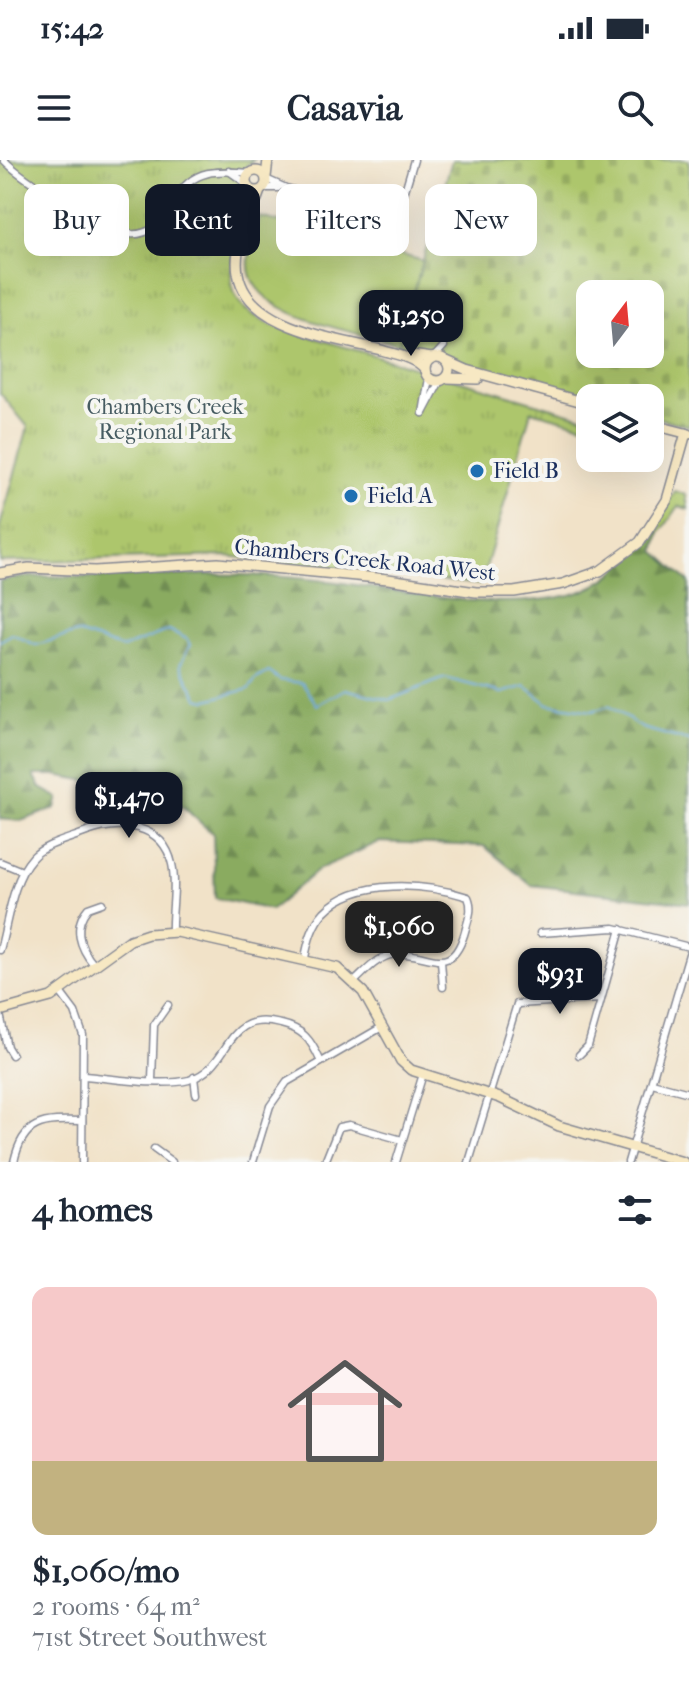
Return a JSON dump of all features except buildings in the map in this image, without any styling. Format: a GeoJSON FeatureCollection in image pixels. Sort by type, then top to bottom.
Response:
{"type":"FeatureCollection","features":[{"type":"Feature","properties":{"kind":"street"},"geometry":{"type":"LineString","coordinates":[[4,160],[25,179],[65,203],[115,230],[133,235],[162,222],[183,186],[192,178],[216,171],[261,171],[264,184]]}},
{"type":"Feature","properties":{"kind":"street"},"geometry":{"type":"LineString","coordinates":[[248,184],[251,172],[261,160]]}},
{"type":"Feature","properties":{"kind":"street"},"geometry":{"type":"LineString","coordinates":[[268,160],[264,184],[240,258],[250,297],[261,307],[281,318],[439,359],[467,370],[576,400]]}},
{"type":"Feature","properties":{"kind":"street"},"geometry":{"type":"LineString","coordinates":[[260,184],[286,188],[381,214],[394,214],[401,204],[414,160]]}},
{"type":"Feature","properties":{"kind":"street"},"geometry":{"type":"LineString","coordinates":[[229,171],[245,184]]}},
{"type":"Feature","properties":{"kind":"street"},"geometry":{"type":"LineString","coordinates":[[238,256],[240,285],[272,319],[405,357],[427,374],[443,380],[473,378],[576,406]]}},
{"type":"Feature","properties":{"kind":"street"},"geometry":{"type":"LineString","coordinates":[[439,359],[450,371],[423,413],[427,374],[439,359]]}},
{"type":"Feature","properties":{"kind":"street"},"geometry":{"type":"LineString","coordinates":[[664,428],[688,434]]}},
{"type":"Feature","properties":{"kind":"street","name":"Chambers Creek Road West"},"geometry":{"type":"LineString","coordinates":[[0,573],[29,568],[95,571],[218,563],[388,579],[476,592],[542,588],[600,571],[640,542],[667,500],[688,434]]}},
{"type":"Feature","properties":{"kind":"street"},"geometry":{"type":"LineString","coordinates":[[0,950],[22,871],[42,850],[117,824],[141,828],[157,839],[171,860],[172,932]]}},
{"type":"Feature","properties":{"kind":"street"},"geometry":{"type":"LineString","coordinates":[[0,862],[22,871]]}},
{"type":"Feature","properties":{"kind":"street"},"geometry":{"type":"LineString","coordinates":[[305,958],[317,921],[341,900],[396,886],[468,897],[471,912],[460,947],[450,958],[441,961],[392,955],[377,961],[355,981]]}},
{"type":"Feature","properties":{"kind":"street"},"geometry":{"type":"LineString","coordinates":[[94,965],[83,950],[80,923],[88,908],[102,903]]}},
{"type":"Feature","properties":{"kind":"street"},"geometry":{"type":"LineString","coordinates":[[540,933],[621,929],[689,947]]}},
{"type":"Feature","properties":{"kind":"street"},"geometry":{"type":"LineString","coordinates":[[579,1055],[588,1046],[621,929]]}},
{"type":"Feature","properties":{"kind":"street"},"geometry":{"type":"LineString","coordinates":[[12,1055],[7,1047],[0,1012],[40,1002],[60,992],[130,940],[172,932],[305,958],[337,968],[355,981],[401,1061],[423,1074],[489,1094],[559,1126],[683,1162]]}},
{"type":"Feature","properties":{"kind":"street"},"geometry":{"type":"LineString","coordinates":[[628,1162],[689,954]]}},
{"type":"Feature","properties":{"kind":"street"},"geometry":{"type":"LineString","coordinates":[[441,961],[443,987]]}},
{"type":"Feature","properties":{"kind":"street"},"geometry":{"type":"LineString","coordinates":[[60,992],[81,1023],[82,1162]]}},
{"type":"Feature","properties":{"kind":"street"},"geometry":{"type":"LineString","coordinates":[[469,1162],[517,1004],[601,999]]}},
{"type":"Feature","properties":{"kind":"street"},"geometry":{"type":"LineString","coordinates":[[152,1080],[154,1025],[168,1005]]}},
{"type":"Feature","properties":{"kind":"street"},"geometry":{"type":"LineString","coordinates":[[83,1076],[152,1080],[194,1077],[217,1061],[236,1031],[258,1020],[292,1027],[304,1033],[320,1060]]}},
{"type":"Feature","properties":{"kind":"street"},"geometry":{"type":"LineString","coordinates":[[253,1162],[270,1106],[278,1092],[297,1073],[382,1027]]}},
{"type":"Feature","properties":{"kind":"street"},"geometry":{"type":"LineString","coordinates":[[396,1162],[423,1074]]}},
{"type":"Feature","properties":{"kind":"street"},"geometry":{"type":"LineString","coordinates":[[194,1077],[196,1094]]}},
{"type":"Feature","properties":{"kind":"street"},"geometry":{"type":"LineString","coordinates":[[652,1083],[689,1093]]}},
{"type":"Feature","properties":{"kind":"street"},"geometry":{"type":"LineString","coordinates":[[14,1162],[22,1136],[35,1125],[82,1121]]}},
{"type":"Feature","properties":{"kind":"street"},"geometry":{"type":"LineString","coordinates":[[325,1162],[337,1128],[349,1125],[402,1140]]}},
{"type":"Feature","properties":{"kind":"street"},"geometry":{"type":"LineString","coordinates":[[154,1149],[172,1162]]}},
{"type":"Feature","properties":{"kind":"green space","name":"Chambers Creek Regional Park"},"geometry":{"type":"Polygon","coordinates":[[[0,160],[254,160],[246,166],[240,184],[145,184],[145,256],[234,256],[231,276],[234,292],[247,311],[271,325],[576,415],[576,423],[531,411],[481,585],[226,556],[0,562],[0,526],[28,427],[0,393],[0,160]]]}},
{"type":"Feature","properties":{"kind":"green space"},"geometry":{"type":"Polygon","coordinates":[[[452,160],[689,160],[689,426],[664,420],[664,384],[576,384],[576,395],[399,344],[425,254],[537,256],[537,184],[445,184],[452,160]]]}},
{"type":"Feature","properties":{"kind":"green space"},"geometry":{"type":"Polygon","coordinates":[[[260,217],[276,221],[276,256],[405,256],[424,261],[399,344],[316,322],[275,304],[260,292],[251,277],[250,256],[260,256],[260,217]]]}},
{"type":"Feature","properties":{"kind":"green space"},"geometry":{"type":"Polygon","coordinates":[[[675,491],[686,495],[688,509],[679,506],[660,533],[654,528],[675,491]]]}},
{"type":"Feature","properties":{"kind":"green space"},"geometry":{"type":"Polygon","coordinates":[[[653,528],[660,533],[655,551],[689,582],[689,903],[531,885],[484,846],[379,842],[319,869],[271,910],[215,898],[213,834],[171,796],[55,775],[34,775],[41,788],[59,798],[56,808],[21,821],[0,819],[0,581],[41,576],[246,575],[328,581],[479,601],[540,600],[583,591],[607,578],[627,560],[653,528]]]}},
{"type":"Feature","properties":{"kind":"waterway"},"geometry":{"type":"LineString","coordinates":[[0,641],[12,634],[36,645],[77,633],[123,648],[169,630],[187,639],[190,645],[180,665],[198,698],[207,700],[249,689],[256,679],[269,672],[280,680],[302,683],[317,705],[345,689],[389,700],[445,678],[502,693],[525,686],[548,704],[592,711],[609,706],[642,728],[689,741]]}},
{"type":"Feature","properties":{"kind":"place","name":"Field B"},"geometry":{"type":"Point","coordinates":[477,471]}},
{"type":"Feature","properties":{"kind":"place","name":"Field A"},"geometry":{"type":"Point","coordinates":[351,496]}}]}
